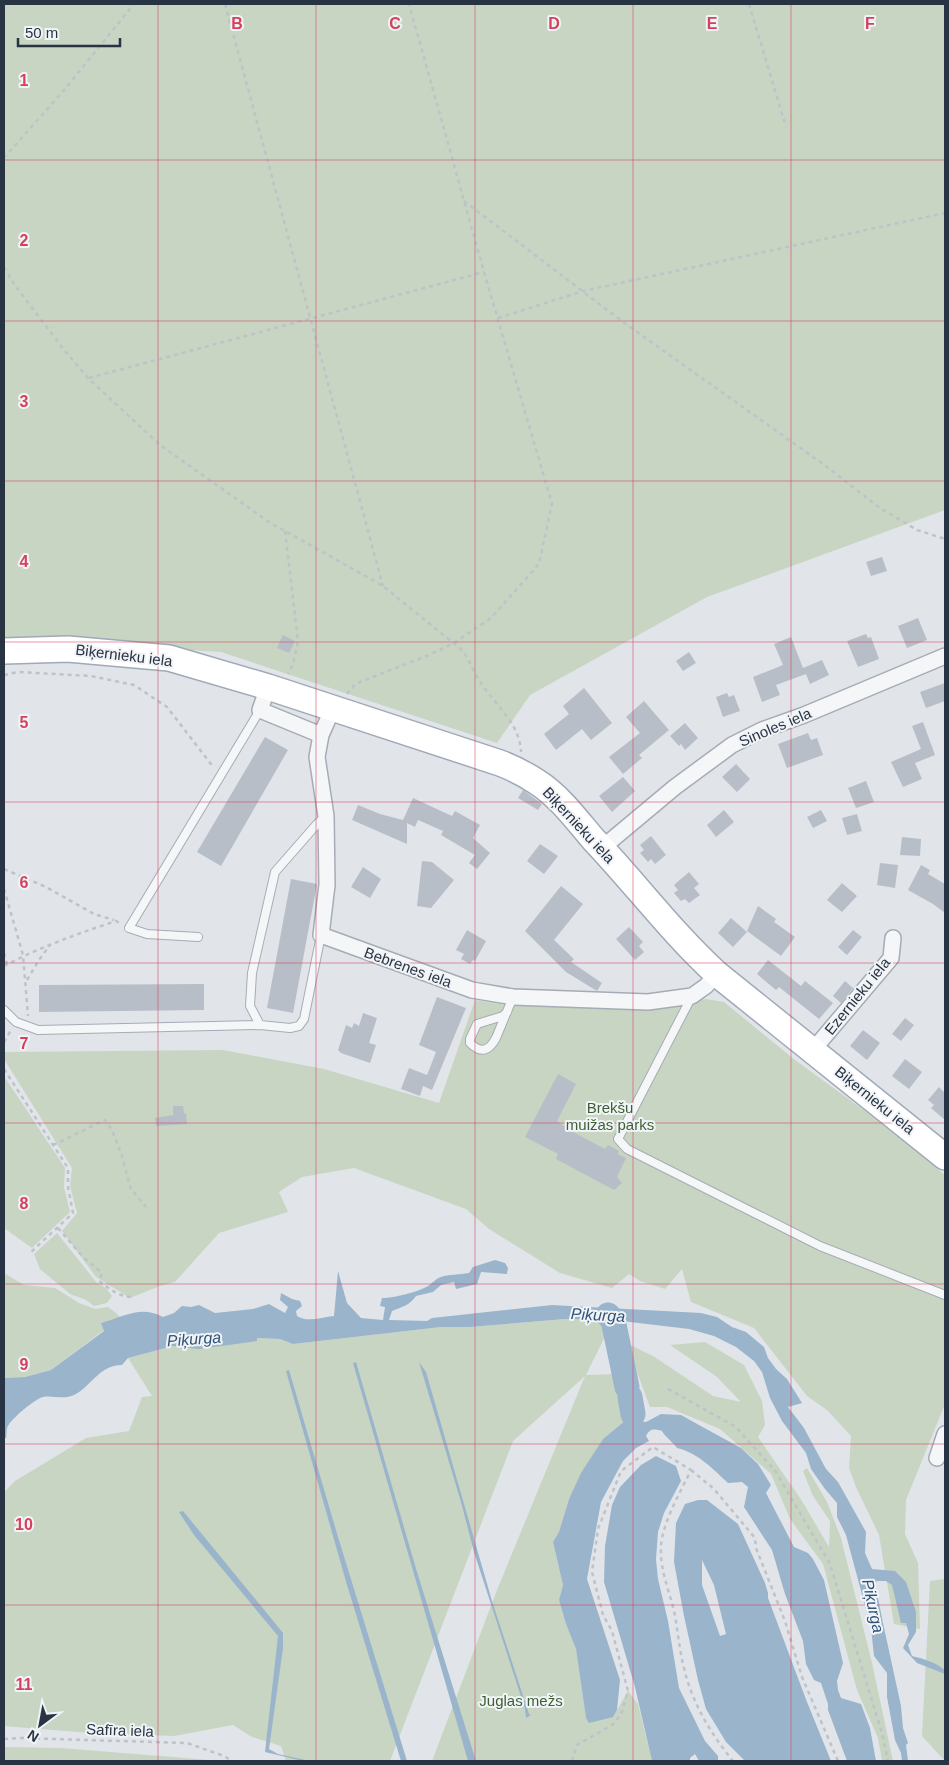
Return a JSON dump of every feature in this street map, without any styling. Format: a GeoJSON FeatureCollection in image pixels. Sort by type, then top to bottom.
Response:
{"type":"FeatureCollection","features":[{"type":"Feature","properties":{"kind":"main road","name":"Biķernieku iela"},"geometry":{"type":"LineString","coordinates":[[4,650],[68,649],[169,658],[269,696],[333,708],[520,771],[538,782],[552,794],[694,953],[717,974],[945,1157]]}},
{"type":"Feature","properties":{"kind":"street","name":"Sinoles iela"},"geometry":{"type":"LineString","coordinates":[[602,848],[675,787],[732,745],[762,730],[804,715],[945,656]]}},
{"type":"Feature","properties":{"kind":"street"},"geometry":{"type":"LineString","coordinates":[[269,696],[320,735]]}},
{"type":"Feature","properties":{"kind":"street"},"geometry":{"type":"LineString","coordinates":[[321,935],[327,885],[326,816],[317,757],[320,735],[333,708]]}},
{"type":"Feature","properties":{"kind":"street","name":"Bebrenes iela"},"geometry":{"type":"LineString","coordinates":[[321,935],[472,990],[513,997],[648,1002],[692,996]]}},
{"type":"Feature","properties":{"kind":"street","name":"Ezernieku iela"},"geometry":{"type":"LineString","coordinates":[[813,1050],[891,958],[893,938]]}},
{"type":"Feature","properties":{"kind":"street"},"geometry":{"type":"LineString","coordinates":[[692,996],[706,986],[717,974]]}},
{"type":"Feature","properties":{"kind":"street"},"geometry":{"type":"LineString","coordinates":[[937,1458],[945,1434]]}},
{"type":"Feature","properties":{"kind":"lane"},"geometry":{"type":"LineString","coordinates":[[198,937],[147,934],[129,928],[269,696]]}},
{"type":"Feature","properties":{"kind":"lane"},"geometry":{"type":"LineString","coordinates":[[260,1025],[250,1006],[252,973],[275,872],[326,816]]}},
{"type":"Feature","properties":{"kind":"lane"},"geometry":{"type":"LineString","coordinates":[[4,1010],[16,1022],[28,1028],[38,1030],[260,1025],[290,1028],[299,1026],[304,1020],[321,935]]}},
{"type":"Feature","properties":{"kind":"lane"},"geometry":{"type":"LineString","coordinates":[[692,996],[618,1139],[627,1149],[820,1246],[945,1295]]}},
{"type":"Feature","properties":{"kind":"lane"},"geometry":{"type":"LineString","coordinates":[[507,1012],[503,1016],[477,1024],[470,1043],[482,1050],[488,1049],[496,1038],[507,1012],[513,997]]}},
{"type":"Feature","properties":{"kind":"path"},"geometry":{"type":"LineString","coordinates":[[4,158],[65,89],[134,4]]}},
{"type":"Feature","properties":{"kind":"path"},"geometry":{"type":"LineString","coordinates":[[225,4],[312,318],[383,586]]}},
{"type":"Feature","properties":{"kind":"path"},"geometry":{"type":"LineString","coordinates":[[333,708],[355,684],[429,655],[454,643],[491,618],[539,564],[552,504],[463,200],[409,4]]}},
{"type":"Feature","properties":{"kind":"path"},"geometry":{"type":"LineString","coordinates":[[749,4],[786,127]]}},
{"type":"Feature","properties":{"kind":"path"},"geometry":{"type":"LineString","coordinates":[[463,200],[583,291],[733,401],[823,464],[880,508],[917,530],[945,539]]}},
{"type":"Feature","properties":{"kind":"path"},"geometry":{"type":"LineString","coordinates":[[498,318],[583,291],[945,213]]}},
{"type":"Feature","properties":{"kind":"path"},"geometry":{"type":"LineString","coordinates":[[4,267],[14,284],[88,378],[160,445],[269,522],[383,586],[464,651],[471,662],[475,675],[516,730],[521,744],[520,771]]}},
{"type":"Feature","properties":{"kind":"path"},"geometry":{"type":"LineString","coordinates":[[88,378],[484,272]]}},
{"type":"Feature","properties":{"kind":"path"},"geometry":{"type":"LineString","coordinates":[[269,696],[293,664],[298,641],[285,530]]}},
{"type":"Feature","properties":{"kind":"path"},"geometry":{"type":"LineString","coordinates":[[4,675],[18,672],[91,676],[134,685],[167,707],[220,775]]}},
{"type":"Feature","properties":{"kind":"path"},"geometry":{"type":"LineString","coordinates":[[4,869],[46,887],[94,914],[116,921],[129,928]]}},
{"type":"Feature","properties":{"kind":"path"},"geometry":{"type":"LineString","coordinates":[[4,889],[23,955],[28,1028]]}},
{"type":"Feature","properties":{"kind":"path"},"geometry":{"type":"LineString","coordinates":[[4,953],[5,965],[23,955],[116,921]]}},
{"type":"Feature","properties":{"kind":"path"},"geometry":{"type":"LineString","coordinates":[[26,982],[38,960],[51,944]]}},
{"type":"Feature","properties":{"kind":"path"},"geometry":{"type":"LineString","coordinates":[[4,1042],[16,1022]]}},
{"type":"Feature","properties":{"kind":"path"},"geometry":{"type":"LineString","coordinates":[[4,1069],[68,1168],[68,1188],[73,1213],[31,1252]]}},
{"type":"Feature","properties":{"kind":"path"},"geometry":{"type":"LineString","coordinates":[[54,1145],[105,1120],[112,1130],[121,1153],[131,1189],[146,1208]]}},
{"type":"Feature","properties":{"kind":"path"},"geometry":{"type":"LineString","coordinates":[[58,1228],[83,1258],[102,1273],[99,1281],[116,1294],[134,1297]]}},
{"type":"Feature","properties":{"kind":"path"},"geometry":{"type":"LineString","coordinates":[[668,1389],[736,1427],[776,1472],[806,1522],[830,1564],[882,1733],[888,1761]]}},
{"type":"Feature","properties":{"kind":"path"},"geometry":{"type":"LineString","coordinates":[[572,1761],[577,1745],[612,1725],[621,1715],[628,1691],[612,1631],[602,1615],[592,1572],[598,1529],[621,1471],[653,1447],[691,1470],[714,1490],[755,1538],[756,1548],[785,1621],[802,1677],[838,1761]]}},
{"type":"Feature","properties":{"kind":"path"},"geometry":{"type":"LineString","coordinates":[[691,1470],[669,1518],[661,1546],[662,1569],[674,1612],[684,1669],[699,1711],[715,1739],[733,1761]]}},
{"type":"Feature","properties":{"kind":"path","name":"Safīra iela"},"geometry":{"type":"LineString","coordinates":[[4,1739],[187,1743],[224,1756],[232,1761]]}},
{"type":"Feature","properties":{"kind":"green space"},"geometry":{"type":"Polygon","coordinates":[[[4,4],[945,4],[945,510],[707,597],[530,695],[497,743],[221,652],[42,641],[4,643],[4,4]]]}},
{"type":"Feature","properties":{"kind":"green space","name":"Brekšu muižas parks"},"geometry":{"type":"Polygon","coordinates":[[[706,999],[724,1002],[795,1060],[865,1111],[945,1175],[945,1404],[906,1500],[905,1534],[918,1563],[920,1629],[894,1624],[879,1535],[849,1468],[851,1436],[827,1410],[807,1396],[754,1328],[691,1302],[682,1269],[665,1289],[640,1281],[629,1274],[612,1288],[560,1273],[489,1229],[466,1209],[354,1168],[302,1177],[279,1192],[288,1212],[219,1233],[175,1282],[130,1298],[96,1277],[62,1231],[77,1213],[70,1186],[72,1168],[4,1059],[5,1052],[223,1050],[324,1069],[439,1103],[475,1000],[506,1005],[544,1005],[674,1002],[706,999]]]}},
{"type":"Feature","properties":{"kind":"green space"},"geometry":{"type":"Polygon","coordinates":[[[4,1076],[65,1168],[64,1187],[70,1212],[32,1248],[4,1228],[4,1076]]]}},
{"type":"Feature","properties":{"kind":"green space"},"geometry":{"type":"Polygon","coordinates":[[[57,1233],[97,1283],[106,1288],[112,1296],[107,1303],[94,1306],[86,1300],[70,1294],[40,1269],[34,1254],[57,1233]]]}},
{"type":"Feature","properties":{"kind":"green space"},"geometry":{"type":"Polygon","coordinates":[[[4,1273],[24,1285],[55,1288],[79,1303],[95,1309],[108,1307],[121,1318],[102,1323],[104,1330],[51,1370],[25,1377],[4,1378],[4,1273]]]}},
{"type":"Feature","properties":{"kind":"green space","name":"Juglas mežs"},"geometry":{"type":"Polygon","coordinates":[[[565,1319],[613,1320],[586,1375],[618,1374],[633,1406],[626,1420],[603,1439],[569,1499],[559,1533],[553,1542],[563,1585],[559,1600],[576,1649],[586,1718],[613,1717],[628,1691],[638,1704],[652,1761],[432,1761],[497,1590],[585,1376],[513,1441],[390,1761],[286,1761],[281,1746],[252,1737],[233,1725],[174,1736],[90,1733],[4,1726],[4,1492],[15,1481],[86,1438],[129,1431],[142,1397],[152,1396],[128,1358],[173,1346],[182,1347],[257,1341],[256,1338],[280,1339],[293,1344],[441,1327],[470,1327],[565,1319]]]}},
{"type":"Feature","properties":{"kind":"green space"},"geometry":{"type":"Polygon","coordinates":[[[705,1342],[744,1365],[762,1401],[765,1425],[758,1437],[802,1501],[829,1547],[830,1521],[813,1496],[803,1471],[807,1468],[827,1502],[841,1538],[872,1663],[893,1761],[882,1761],[878,1738],[857,1690],[823,1564],[790,1519],[771,1474],[720,1429],[667,1407],[650,1407],[626,1343],[653,1356],[713,1396],[741,1402],[717,1377],[670,1345],[705,1342]]]}},
{"type":"Feature","properties":{"kind":"green space"},"geometry":{"type":"Polygon","coordinates":[[[945,1579],[945,1761],[922,1736],[930,1581],[945,1579]]]}},
{"type":"Feature","properties":{"kind":"green space"},"geometry":{"type":"Polygon","coordinates":[[[4,1747],[61,1748],[222,1761],[4,1761],[4,1747]]]}},
{"type":"Feature","properties":{"kind":"water","name":"Piķurga"},"geometry":{"type":"Polygon","coordinates":[[[495,1260],[505,1263],[508,1268],[507,1274],[481,1272],[477,1284],[456,1289],[454,1282],[441,1285],[433,1292],[416,1296],[408,1304],[392,1311],[389,1320],[427,1321],[432,1318],[552,1305],[701,1313],[717,1317],[732,1327],[746,1332],[764,1347],[768,1358],[787,1379],[802,1403],[788,1407],[804,1428],[826,1469],[838,1482],[866,1532],[865,1553],[872,1569],[895,1571],[906,1582],[916,1612],[916,1632],[908,1645],[912,1656],[929,1661],[945,1670],[945,1674],[917,1663],[903,1648],[909,1634],[906,1623],[901,1623],[892,1585],[886,1581],[877,1581],[875,1583],[901,1706],[903,1728],[908,1743],[906,1745],[908,1761],[902,1761],[901,1753],[895,1740],[887,1697],[887,1673],[874,1656],[871,1628],[846,1535],[837,1517],[837,1503],[811,1469],[806,1453],[782,1421],[770,1398],[762,1372],[754,1361],[736,1347],[714,1336],[689,1329],[613,1320],[565,1319],[470,1327],[441,1327],[293,1344],[280,1339],[257,1338],[257,1341],[199,1349],[173,1346],[128,1358],[122,1365],[107,1368],[74,1395],[39,1398],[14,1418],[8,1426],[6,1438],[4,1438],[4,1378],[25,1377],[51,1370],[104,1331],[101,1323],[139,1312],[147,1312],[163,1317],[174,1313],[182,1306],[191,1307],[199,1305],[215,1313],[253,1309],[269,1304],[285,1313],[288,1307],[280,1300],[281,1293],[300,1301],[302,1306],[296,1311],[297,1316],[301,1318],[310,1319],[334,1316],[338,1271],[347,1303],[361,1318],[383,1320],[385,1307],[380,1306],[382,1298],[399,1296],[418,1290],[447,1275],[469,1273],[473,1267],[495,1260]]]}},
{"type":"Feature","properties":{"kind":"water"},"geometry":{"type":"Polygon","coordinates":[[[356,1362],[417,1572],[476,1761],[468,1761],[353,1363],[356,1362]]]}},
{"type":"Feature","properties":{"kind":"water"},"geometry":{"type":"Polygon","coordinates":[[[419,1362],[426,1372],[492,1601],[529,1714],[531,1715],[526,1718],[525,1709],[474,1552],[419,1362]]]}},
{"type":"Feature","properties":{"kind":"water"},"geometry":{"type":"Polygon","coordinates":[[[289,1370],[407,1761],[401,1761],[347,1585],[286,1371],[289,1370]]]}},
{"type":"Feature","properties":{"kind":"water"},"geometry":{"type":"Polygon","coordinates":[[[628,1414],[638,1416],[640,1421],[646,1422],[661,1414],[681,1415],[741,1448],[758,1464],[771,1485],[766,1493],[794,1547],[808,1553],[824,1580],[843,1663],[837,1681],[838,1690],[841,1698],[861,1704],[870,1728],[876,1761],[847,1761],[828,1710],[828,1704],[821,1683],[814,1680],[806,1664],[803,1641],[785,1594],[772,1550],[744,1507],[748,1487],[742,1482],[728,1483],[705,1462],[685,1450],[677,1448],[662,1431],[657,1430],[649,1432],[646,1436],[649,1441],[636,1448],[623,1461],[601,1502],[587,1579],[620,1680],[617,1710],[613,1717],[589,1723],[586,1718],[576,1649],[559,1600],[563,1585],[553,1542],[559,1532],[569,1499],[581,1473],[603,1439],[626,1420],[628,1414]]]}},
{"type":"Feature","properties":{"kind":"water"},"geometry":{"type":"Polygon","coordinates":[[[656,1456],[676,1466],[681,1481],[664,1513],[658,1532],[656,1559],[658,1579],[668,1621],[679,1688],[705,1741],[718,1756],[718,1761],[699,1761],[695,1754],[690,1758],[690,1761],[652,1761],[635,1687],[604,1582],[605,1546],[612,1505],[620,1487],[641,1465],[656,1456]]]}},
{"type":"Feature","properties":{"kind":"water"},"geometry":{"type":"Polygon","coordinates":[[[698,1500],[707,1500],[738,1524],[765,1583],[768,1598],[831,1761],[745,1761],[726,1742],[706,1709],[684,1616],[674,1562],[676,1523],[685,1504],[698,1500]],[[702,1560],[702,1585],[720,1636],[726,1634],[714,1585],[702,1560]]]}},
{"type":"Feature","properties":{"kind":"water"},"geometry":{"type":"Polygon","coordinates":[[[183,1511],[283,1633],[283,1648],[269,1749],[278,1754],[310,1761],[265,1752],[278,1636],[194,1535],[179,1512],[183,1511]]]}},
{"type":"Feature","properties":{"kind":"building"},"geometry":{"type":"Polygon","coordinates":[[[882,557],[887,571],[871,576],[866,562],[882,557]]]}},
{"type":"Feature","properties":{"kind":"building"},"geometry":{"type":"Polygon","coordinates":[[[918,618],[927,640],[907,648],[898,626],[918,618]]]}},
{"type":"Feature","properties":{"kind":"building"},"geometry":{"type":"Polygon","coordinates":[[[866,634],[868,638],[871,637],[879,659],[858,667],[847,641],[866,634]]]}},
{"type":"Feature","properties":{"kind":"building"},"geometry":{"type":"Polygon","coordinates":[[[283,635],[295,641],[289,653],[277,648],[283,635]]]}},
{"type":"Feature","properties":{"kind":"building"},"geometry":{"type":"Polygon","coordinates":[[[791,637],[803,668],[822,660],[829,675],[810,684],[806,674],[776,685],[780,695],[762,702],[753,677],[783,665],[774,644],[791,637]]]}},
{"type":"Feature","properties":{"kind":"building"},"geometry":{"type":"Polygon","coordinates":[[[689,652],[696,663],[683,671],[676,661],[689,652]]]}},
{"type":"Feature","properties":{"kind":"building"},"geometry":{"type":"Polygon","coordinates":[[[945,683],[945,701],[926,708],[920,692],[945,683]]]}},
{"type":"Feature","properties":{"kind":"building"},"geometry":{"type":"Polygon","coordinates":[[[584,688],[612,723],[591,740],[582,729],[556,750],[544,734],[569,714],[563,706],[584,688]]]}},
{"type":"Feature","properties":{"kind":"building"},"geometry":{"type":"Polygon","coordinates":[[[727,693],[729,697],[734,695],[740,711],[723,717],[716,697],[727,693]]]}},
{"type":"Feature","properties":{"kind":"building"},"geometry":{"type":"Polygon","coordinates":[[[644,701],[669,730],[639,755],[642,758],[623,774],[609,757],[640,733],[626,717],[644,701]]]}},
{"type":"Feature","properties":{"kind":"building"},"geometry":{"type":"Polygon","coordinates":[[[923,722],[935,755],[915,763],[922,779],[903,787],[891,762],[921,749],[912,726],[923,722]]]}},
{"type":"Feature","properties":{"kind":"building"},"geometry":{"type":"Polygon","coordinates":[[[685,723],[698,738],[685,750],[681,744],[679,746],[670,736],[685,723]]]}},
{"type":"Feature","properties":{"kind":"building"},"geometry":{"type":"Polygon","coordinates":[[[808,733],[811,740],[817,738],[823,755],[787,768],[778,744],[808,733]]]}},
{"type":"Feature","properties":{"kind":"building"},"geometry":{"type":"Polygon","coordinates":[[[265,737],[288,750],[221,866],[197,852],[265,737]]]}},
{"type":"Feature","properties":{"kind":"building"},"geometry":{"type":"Polygon","coordinates":[[[736,764],[750,779],[737,792],[722,777],[736,764]]]}},
{"type":"Feature","properties":{"kind":"building"},"geometry":{"type":"Polygon","coordinates":[[[623,777],[635,791],[612,812],[599,796],[623,777]]]}},
{"type":"Feature","properties":{"kind":"building"},"geometry":{"type":"Polygon","coordinates":[[[866,781],[874,802],[856,808],[848,788],[866,781]]]}},
{"type":"Feature","properties":{"kind":"building"},"geometry":{"type":"Polygon","coordinates":[[[523,790],[542,804],[538,810],[518,798],[523,790]]]}},
{"type":"Feature","properties":{"kind":"building"},"geometry":{"type":"Polygon","coordinates":[[[413,798],[452,816],[455,811],[480,825],[473,838],[490,853],[477,869],[469,863],[475,855],[441,835],[443,831],[418,820],[415,827],[407,823],[407,844],[352,820],[358,805],[380,814],[403,820],[413,798]]]}},
{"type":"Feature","properties":{"kind":"building"},"geometry":{"type":"Polygon","coordinates":[[[724,810],[734,822],[716,837],[707,825],[724,810]]]}},
{"type":"Feature","properties":{"kind":"building"},"geometry":{"type":"Polygon","coordinates":[[[821,810],[827,821],[813,828],[807,817],[821,810]]]}},
{"type":"Feature","properties":{"kind":"building"},"geometry":{"type":"Polygon","coordinates":[[[857,814],[862,831],[847,835],[842,818],[857,814]]]}},
{"type":"Feature","properties":{"kind":"building"},"geometry":{"type":"Polygon","coordinates":[[[651,836],[666,855],[655,864],[651,859],[648,862],[640,853],[644,850],[640,845],[651,836]]]}},
{"type":"Feature","properties":{"kind":"building"},"geometry":{"type":"Polygon","coordinates":[[[902,837],[921,839],[920,856],[900,855],[902,837]]]}},
{"type":"Feature","properties":{"kind":"building"},"geometry":{"type":"Polygon","coordinates":[[[540,844],[558,856],[544,874],[527,861],[540,844]]]}},
{"type":"Feature","properties":{"kind":"building"},"geometry":{"type":"Polygon","coordinates":[[[422,861],[432,862],[454,880],[431,908],[417,906],[422,861]]]}},
{"type":"Feature","properties":{"kind":"building"},"geometry":{"type":"Polygon","coordinates":[[[880,863],[898,865],[895,888],[877,885],[880,863]]]}},
{"type":"Feature","properties":{"kind":"building"},"geometry":{"type":"Polygon","coordinates":[[[921,865],[930,870],[928,874],[945,884],[945,913],[908,890],[921,865]]]}},
{"type":"Feature","properties":{"kind":"building"},"geometry":{"type":"Polygon","coordinates":[[[363,867],[381,879],[370,898],[351,887],[363,867]]]}},
{"type":"Feature","properties":{"kind":"building"},"geometry":{"type":"Polygon","coordinates":[[[689,872],[699,884],[694,888],[700,895],[689,903],[685,899],[681,901],[674,893],[678,890],[674,885],[689,872]]]}},
{"type":"Feature","properties":{"kind":"building"},"geometry":{"type":"Polygon","coordinates":[[[291,879],[317,884],[293,1013],[267,1008],[291,879]]]}},
{"type":"Feature","properties":{"kind":"building"},"geometry":{"type":"Polygon","coordinates":[[[842,883],[857,896],[842,912],[827,900],[842,883]]]}},
{"type":"Feature","properties":{"kind":"building"},"geometry":{"type":"Polygon","coordinates":[[[561,886],[583,904],[554,940],[574,959],[571,962],[602,983],[597,991],[566,972],[525,931],[561,886]]]}},
{"type":"Feature","properties":{"kind":"building"},"geometry":{"type":"Polygon","coordinates":[[[758,906],[776,919],[774,922],[795,937],[781,956],[747,931],[758,906]]]}},
{"type":"Feature","properties":{"kind":"building"},"geometry":{"type":"Polygon","coordinates":[[[731,918],[747,932],[733,947],[718,933],[731,918]]]}},
{"type":"Feature","properties":{"kind":"building"},"geometry":{"type":"Polygon","coordinates":[[[629,927],[643,942],[639,946],[644,952],[635,960],[616,939],[629,927]]]}},
{"type":"Feature","properties":{"kind":"building"},"geometry":{"type":"Polygon","coordinates":[[[467,930],[486,941],[475,961],[473,960],[470,964],[461,959],[464,954],[456,950],[467,930]]]}},
{"type":"Feature","properties":{"kind":"building"},"geometry":{"type":"Polygon","coordinates":[[[853,930],[862,937],[847,955],[838,947],[853,930]]]}},
{"type":"Feature","properties":{"kind":"building"},"geometry":{"type":"Polygon","coordinates":[[[768,960],[801,986],[805,981],[833,1003],[819,1019],[779,987],[776,990],[757,974],[768,960]]]}},
{"type":"Feature","properties":{"kind":"building"},"geometry":{"type":"Polygon","coordinates":[[[845,981],[853,988],[841,1003],[833,996],[845,981]]]}},
{"type":"Feature","properties":{"kind":"building"},"geometry":{"type":"Polygon","coordinates":[[[204,984],[204,1010],[39,1012],[39,985],[204,984]]]}},
{"type":"Feature","properties":{"kind":"building"},"geometry":{"type":"Polygon","coordinates":[[[437,997],[466,1008],[432,1090],[423,1086],[420,1096],[401,1089],[409,1068],[427,1075],[436,1052],[419,1045],[437,997]]]}},
{"type":"Feature","properties":{"kind":"building"},"geometry":{"type":"Polygon","coordinates":[[[363,1013],[377,1018],[369,1043],[376,1045],[370,1063],[341,1053],[338,1050],[346,1025],[352,1028],[354,1023],[359,1026],[363,1013]]]}},
{"type":"Feature","properties":{"kind":"building"},"geometry":{"type":"Polygon","coordinates":[[[905,1018],[914,1025],[901,1041],[892,1034],[905,1018]]]}},
{"type":"Feature","properties":{"kind":"building"},"geometry":{"type":"Polygon","coordinates":[[[863,1030],[880,1043],[867,1060],[850,1046],[863,1030]]]}},
{"type":"Feature","properties":{"kind":"building"},"geometry":{"type":"Polygon","coordinates":[[[905,1059],[922,1072],[909,1089],[892,1076],[905,1059]]]}},
{"type":"Feature","properties":{"kind":"building"},"geometry":{"type":"Polygon","coordinates":[[[558,1074],[576,1084],[557,1121],[571,1131],[605,1149],[608,1145],[619,1151],[618,1154],[626,1158],[617,1177],[622,1183],[614,1190],[556,1159],[558,1154],[525,1137],[558,1074]]]}},
{"type":"Feature","properties":{"kind":"building"},"geometry":{"type":"Polygon","coordinates":[[[939,1087],[944,1092],[945,1090],[945,1120],[931,1108],[934,1105],[928,1100],[939,1087]]]}},
{"type":"Feature","properties":{"kind":"building"},"geometry":{"type":"Polygon","coordinates":[[[173,1106],[183,1106],[187,1124],[156,1126],[155,1118],[173,1115],[173,1106]]]}},
{"type":"Feature","properties":{"kind":"waterway","name":"Piķurga"},"geometry":{"type":"LineString","coordinates":[[608,1315],[613,1320],[627,1387]]}},
{"type":"Feature","properties":{"kind":"waterway"},"geometry":{"type":"LineString","coordinates":[[630,1397],[633,1414]]}}]}
